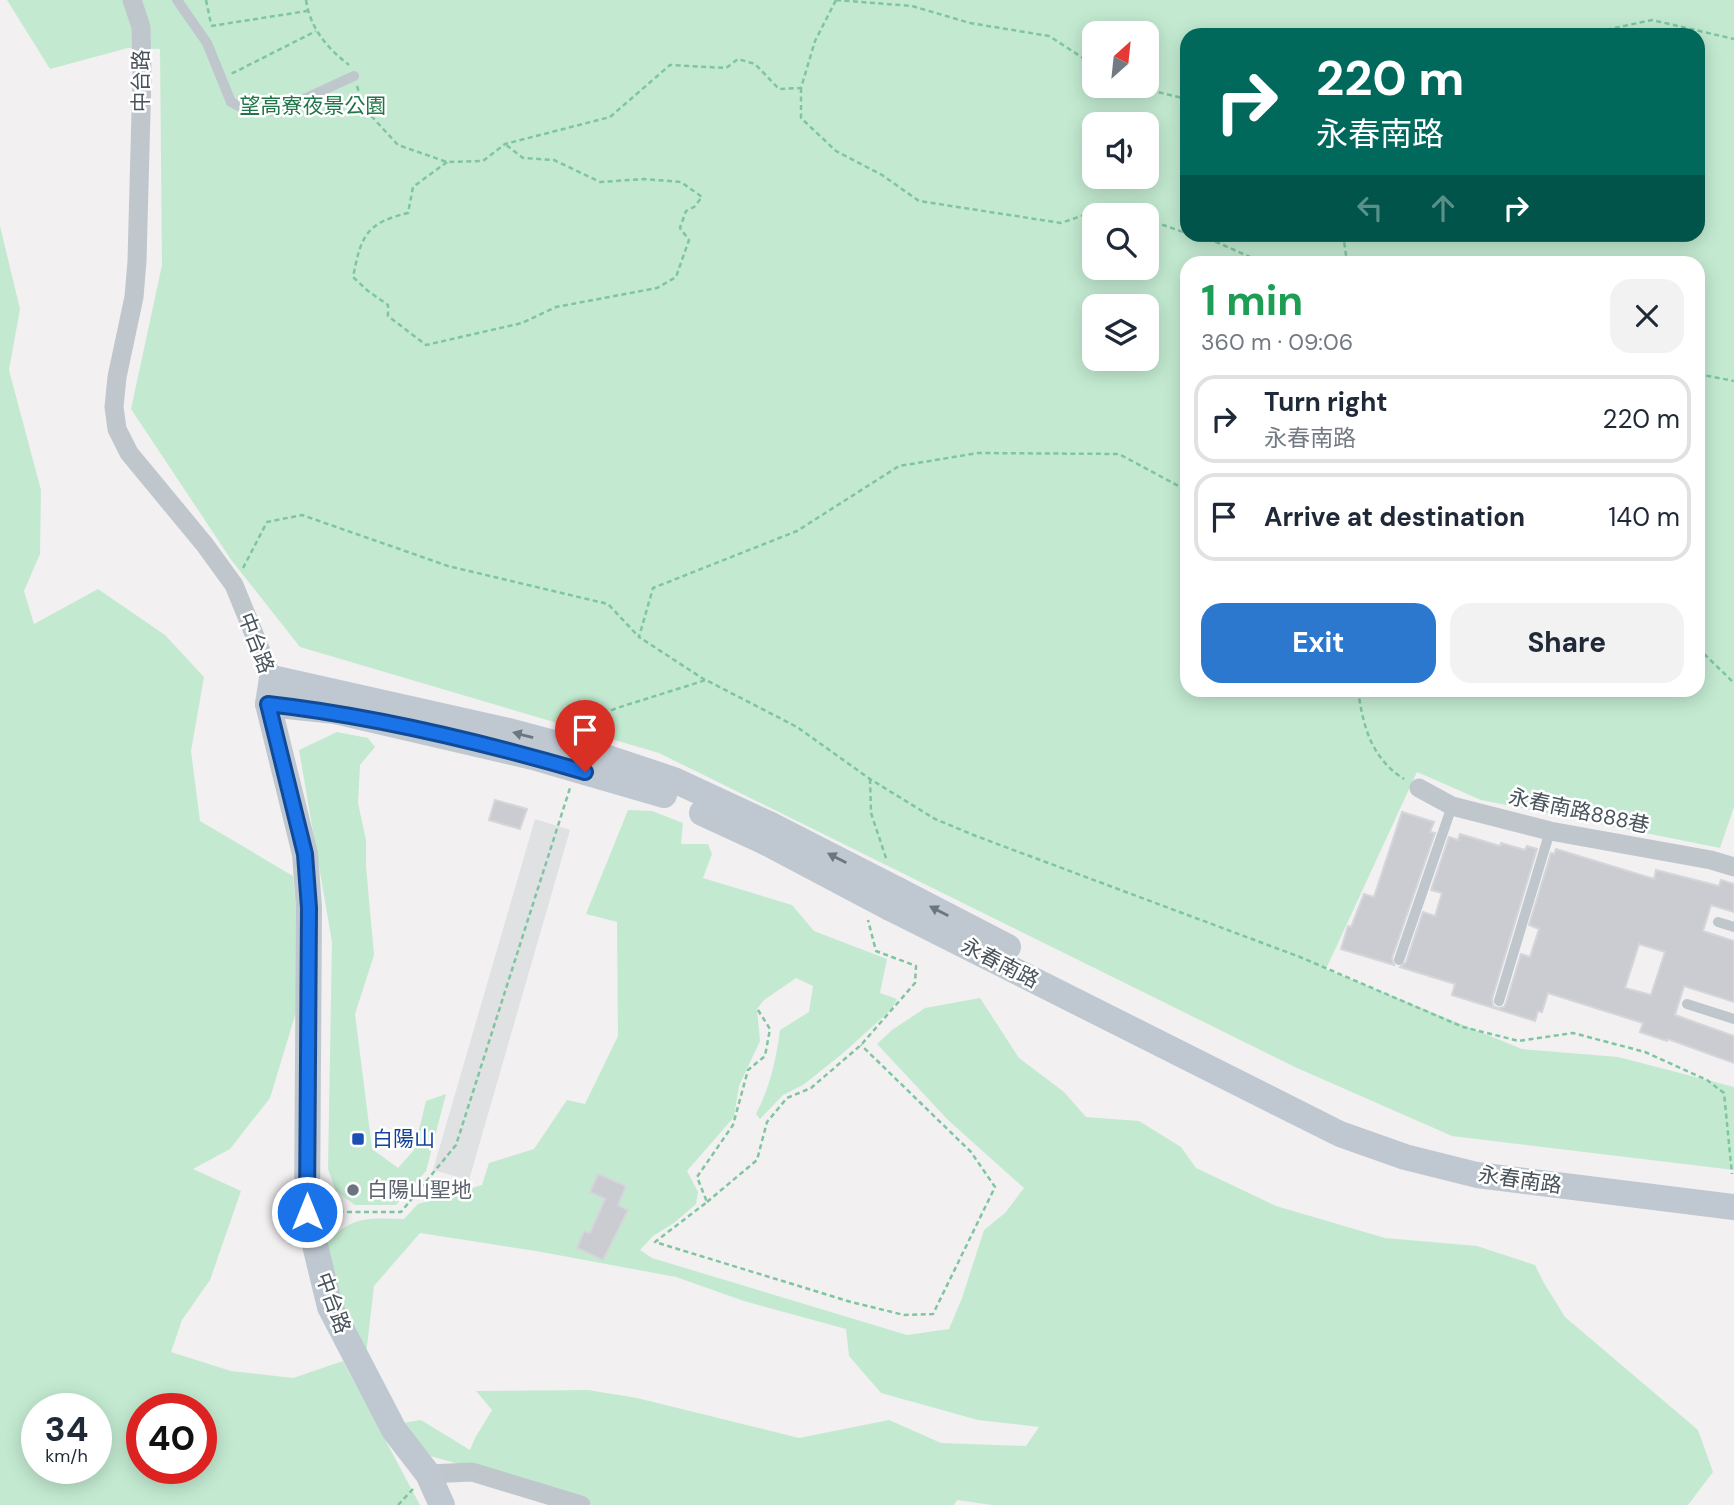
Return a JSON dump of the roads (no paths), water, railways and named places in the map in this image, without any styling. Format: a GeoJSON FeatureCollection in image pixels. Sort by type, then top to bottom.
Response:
{"type":"FeatureCollection","features":[{"type":"Feature","properties":{"kind":"street","name":"中台路"},"geometry":{"type":"LineString","coordinates":[[132,0],[141,27],[142,74],[137,261],[134,297],[117,377],[114,407],[117,429],[129,453],[205,545],[234,585],[272,678],[268,704],[305,854],[309,908],[307,1212],[330,1307],[394,1430],[428,1474],[442,1505]]}},
{"type":"Feature","properties":{"kind":"street","name":"永春南路"},"geometry":{"type":"LineString","coordinates":[[272,678],[509,731],[599,755],[674,780],[768,833],[885,906],[1344,1128],[1427,1147],[1477,1167],[1734,1207]]}},
{"type":"Feature","properties":{"kind":"street","name":"永春南路"},"geometry":{"type":"LineString","coordinates":[[268,704],[335,711],[533,757],[664,795],[768,833]]}},
{"type":"Feature","properties":{"kind":"street","name":"永春南路888巷"},"geometry":{"type":"LineString","coordinates":[[1419,788],[1452,806],[1550,831],[1711,860],[1734,867]]}},
{"type":"Feature","properties":{"kind":"street","name":"永春南路"},"geometry":{"type":"LineString","coordinates":[[1477,1167],[1733,1183]]}},
{"type":"Feature","properties":{"kind":"street"},"geometry":{"type":"LineString","coordinates":[[428,1474],[472,1472],[581,1505]]}},
{"type":"Feature","properties":{"kind":"lane"},"geometry":{"type":"LineString","coordinates":[[177,0],[207,43],[231,102],[252,113],[280,110],[354,73]]}},
{"type":"Feature","properties":{"kind":"lane"},"geometry":{"type":"LineString","coordinates":[[1399,960],[1452,806]]}},
{"type":"Feature","properties":{"kind":"lane"},"geometry":{"type":"LineString","coordinates":[[1499,1001],[1550,831]]}},
{"type":"Feature","properties":{"kind":"lane"},"geometry":{"type":"LineString","coordinates":[[1718,922],[1734,927]]}},
{"type":"Feature","properties":{"kind":"lane"},"geometry":{"type":"LineString","coordinates":[[1687,1004],[1734,1019]]}},
{"type":"Feature","properties":{"kind":"place","name":"白陽山"},"geometry":{"type":"Point","coordinates":[358,1139]}},
{"type":"Feature","properties":{"kind":"place","name":"白陽山聖地"},"geometry":{"type":"Point","coordinates":[353,1190]}},
{"type":"Feature","properties":{"kind":"park label","name":"望高寮夜景公園"},"geometry":{"type":"Point","coordinates":[313,106]}}]}
